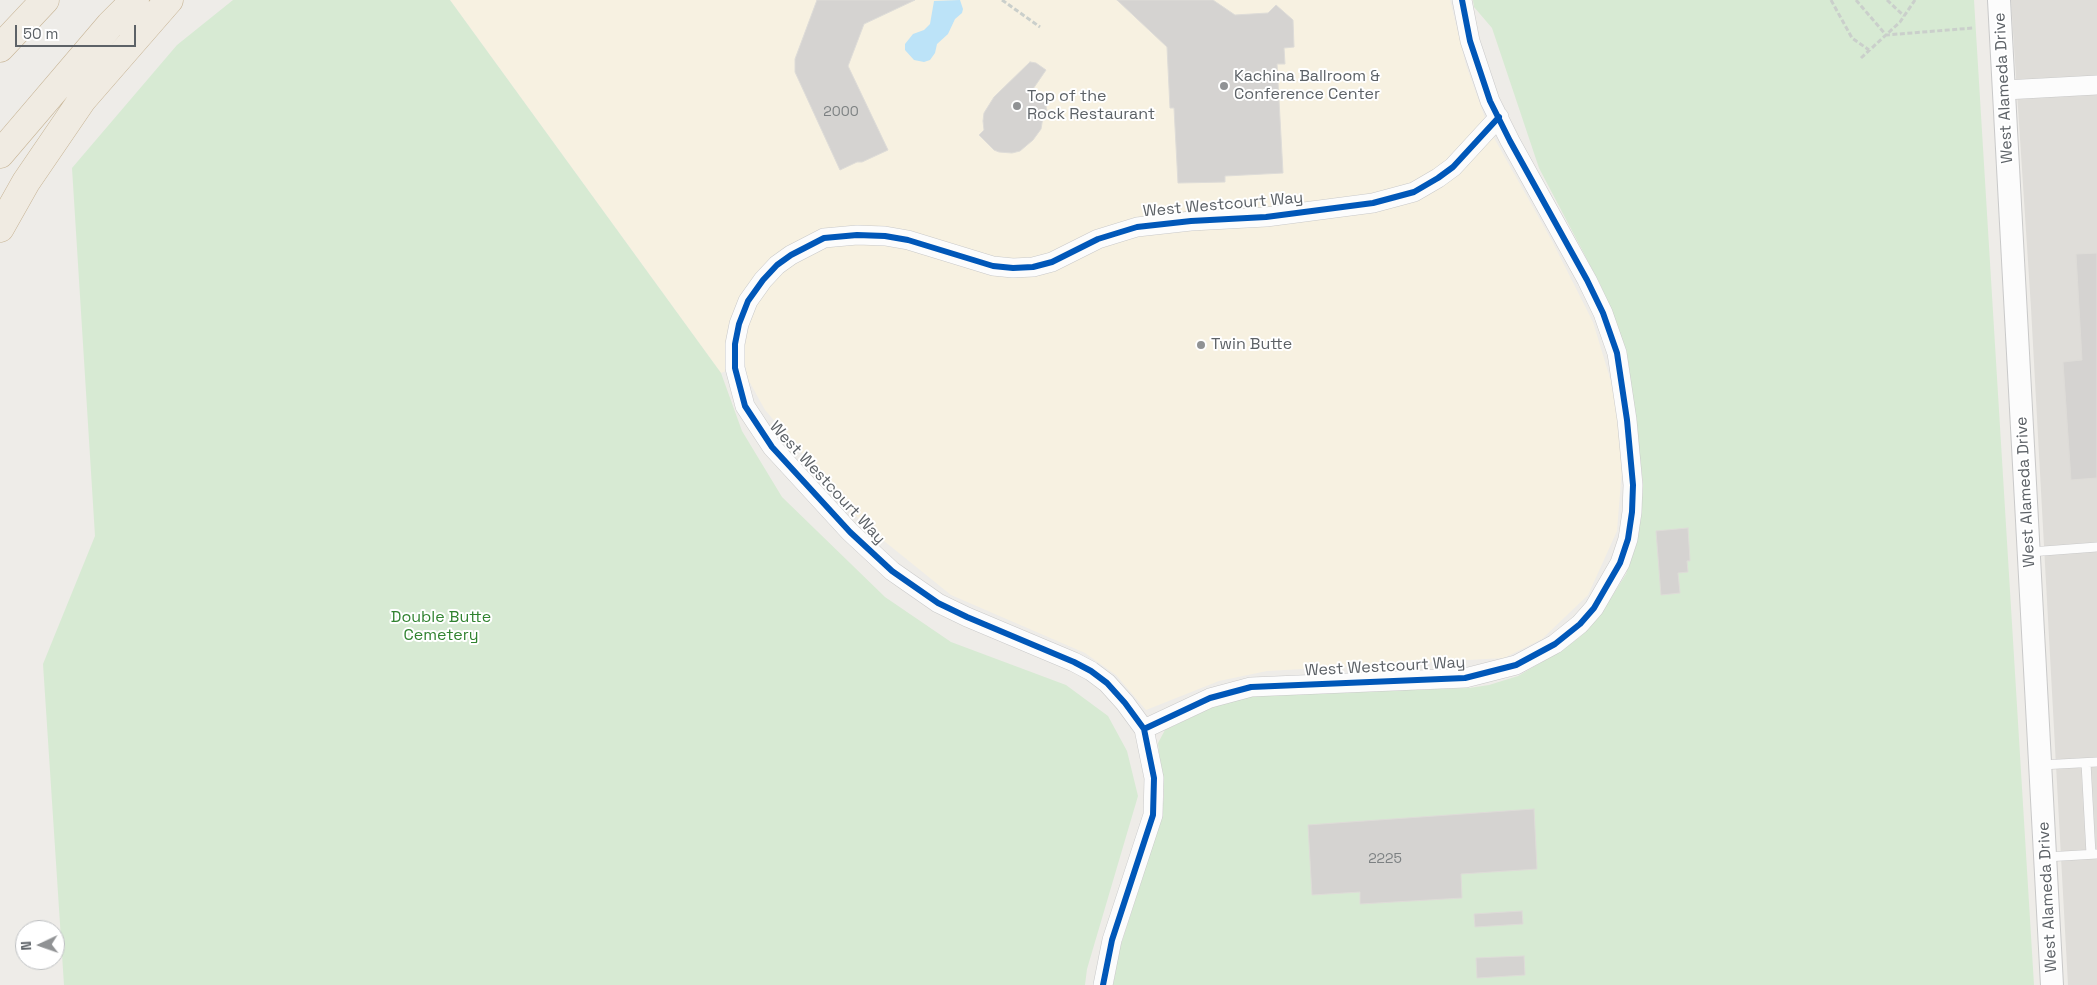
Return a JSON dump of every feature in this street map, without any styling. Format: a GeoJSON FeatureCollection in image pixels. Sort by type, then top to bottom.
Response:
{"type":"FeatureCollection","features":[{"type":"Feature","properties":{"kind":"highway"},"geometry":{"type":"LineString","coordinates":[[0,48],[45,0]]}},
{"type":"Feature","properties":{"kind":"highway"},"geometry":{"type":"LineString","coordinates":[[0,154],[110,25],[135,0]]}},
{"type":"Feature","properties":{"kind":"highway"},"geometry":{"type":"LineString","coordinates":[[0,228],[26,182],[82,100],[169,0]]}},
{"type":"Feature","properties":{"kind":"street","name":"West Westcourt Way"},"geometry":{"type":"LineString","coordinates":[[1144,729],[1210,698],[1251,687],[1465,678],[1516,665],[1556,644],[1580,624],[1606,590],[1620,563],[1628,539],[1633,484],[1622,376],[1617,353],[1603,313],[1587,280],[1490,101],[1470,41],[1462,0]]}},
{"type":"Feature","properties":{"kind":"street","name":"West Alameda Drive"},"geometry":{"type":"LineString","coordinates":[[1999,0],[2052,985]]}},
{"type":"Feature","properties":{"kind":"street"},"geometry":{"type":"LineString","coordinates":[[2005,90],[2097,85]]}},
{"type":"Feature","properties":{"kind":"street","name":"West Westcourt Way"},"geometry":{"type":"LineString","coordinates":[[1103,985],[1112,940],[1153,815],[1154,778],[1144,729],[1126,703],[1107,683],[1091,671],[938,603],[892,571],[850,532],[772,447],[744,406],[735,368],[735,344],[739,324],[748,301],[777,265],[791,255],[824,238],[857,235],[885,236],[908,240],[993,266],[1033,267],[1060,258],[1098,239],[1137,227],[1191,221],[1266,217],[1373,203],[1414,192],[1438,178],[1453,167],[1499,117]]}},
{"type":"Feature","properties":{"kind":"lane"},"geometry":{"type":"LineString","coordinates":[[2029,552],[2097,547]]}},
{"type":"Feature","properties":{"kind":"lane"},"geometry":{"type":"LineString","coordinates":[[2040,765],[2097,762]]}},
{"type":"Feature","properties":{"kind":"lane"},"geometry":{"type":"LineString","coordinates":[[2046,857],[2094,854],[2086,763]]}},
{"type":"Feature","properties":{"kind":"path"},"geometry":{"type":"LineString","coordinates":[[1002,0],[1040,27]]}},
{"type":"Feature","properties":{"kind":"path"},"geometry":{"type":"LineString","coordinates":[[1830,0],[1852,38],[1869,50]]}},
{"type":"Feature","properties":{"kind":"path"},"geometry":{"type":"LineString","coordinates":[[1856,0],[1886,35]]}},
{"type":"Feature","properties":{"kind":"path"},"geometry":{"type":"LineString","coordinates":[[1888,0],[1904,16]]}},
{"type":"Feature","properties":{"kind":"path"},"geometry":{"type":"LineString","coordinates":[[1861,58],[1904,16],[1914,0]]}},
{"type":"Feature","properties":{"kind":"path"},"geometry":{"type":"LineString","coordinates":[[1886,35],[1973,28]]}},
{"type":"Feature","properties":{"kind":"shaded area"},"geometry":{"type":"Polygon","coordinates":[[[450,0],[1450,0],[1466,65],[1489,129],[1552,241],[1593,322],[1612,385],[1623,456],[1617,531],[1588,595],[1542,639],[1504,658],[1267,671],[1219,681],[1146,710],[1116,675],[1085,653],[951,595],[863,524],[765,410],[748,379],[745,364],[721,373],[450,0]]]}},
{"type":"Feature","properties":{"kind":"shaded area"},"geometry":{"type":"Polygon","coordinates":[[[2011,0],[2097,0],[2097,985],[2068,985],[2031,308],[2011,0]]]}},
{"type":"Feature","properties":{"kind":"green space","name":"Double Butte Cemetery"},"geometry":{"type":"Polygon","coordinates":[[[233,0],[450,0],[721,373],[742,431],[782,497],[885,597],[951,642],[1066,685],[1108,716],[1127,751],[1138,796],[1087,969],[1085,985],[64,985],[65,920],[60,920],[43,664],[95,536],[72,168],[177,45],[233,0]]]}},
{"type":"Feature","properties":{"kind":"green space"},"geometry":{"type":"Polygon","coordinates":[[[1473,0],[1974,0],[2034,985],[1113,985],[1119,951],[1161,819],[1164,796],[1158,743],[1165,730],[1211,708],[1242,698],[1274,694],[1469,688],[1489,685],[1518,676],[1559,652],[1580,637],[1601,614],[1626,574],[1635,545],[1641,512],[1643,483],[1628,361],[1619,331],[1600,284],[1539,168],[1492,28],[1474,7],[1473,0]]]}},
{"type":"Feature","properties":{"kind":"water"},"geometry":{"type":"Polygon","coordinates":[[[960,0],[963,9],[962,13],[955,19],[948,34],[937,44],[935,53],[930,60],[924,62],[914,60],[905,50],[905,44],[913,34],[924,30],[930,24],[934,1],[960,0]]]}},
{"type":"Feature","properties":{"kind":"building"},"geometry":{"type":"Polygon","coordinates":[[[817,0],[915,0],[864,24],[848,66],[888,150],[840,170],[795,72],[795,59],[817,0]]]}},
{"type":"Feature","properties":{"kind":"building","name":"Kachina Ballroom & Conference Center"},"geometry":{"type":"Polygon","coordinates":[[[1117,0],[1213,0],[1235,15],[1268,13],[1276,5],[1293,20],[1294,47],[1284,48],[1285,64],[1277,64],[1283,173],[1225,176],[1225,182],[1178,183],[1174,108],[1170,108],[1167,47],[1117,0]]]}},
{"type":"Feature","properties":{"kind":"building","name":"Top of the Rock Restaurant"},"geometry":{"type":"Polygon","coordinates":[[[1030,62],[1036,63],[1046,70],[1033,89],[1044,97],[1047,111],[1044,111],[1041,129],[1033,140],[1020,151],[1012,153],[999,152],[994,150],[979,135],[984,130],[984,113],[994,97],[1030,62]]]}},
{"type":"Feature","properties":{"kind":"building"},"geometry":{"type":"Polygon","coordinates":[[[2097,253],[2097,478],[2071,480],[2063,362],[2082,360],[2076,254],[2097,253]]]}},
{"type":"Feature","properties":{"kind":"building"},"geometry":{"type":"Polygon","coordinates":[[[1688,528],[1690,561],[1687,561],[1688,572],[1678,573],[1680,593],[1661,595],[1656,531],[1688,528]]]}},
{"type":"Feature","properties":{"kind":"building"},"geometry":{"type":"Polygon","coordinates":[[[1534,809],[1537,869],[1461,874],[1462,898],[1360,904],[1360,892],[1312,895],[1308,825],[1534,809]]]}},
{"type":"Feature","properties":{"kind":"building"},"geometry":{"type":"Polygon","coordinates":[[[1522,911],[1523,924],[1475,927],[1474,914],[1522,911]]]}},
{"type":"Feature","properties":{"kind":"building"},"geometry":{"type":"Polygon","coordinates":[[[1524,956],[1525,975],[1477,978],[1476,958],[1524,956]]]}},
{"type":"Feature","properties":{"kind":"cycle path"},"geometry":{"type":"LineString","coordinates":[[1103,985],[1112,940],[1153,815],[1154,778],[1144,729],[1210,698],[1251,687],[1465,678],[1516,665],[1555,644],[1580,624],[1594,608],[1620,563],[1628,539],[1633,485],[1627,420],[1617,353],[1603,313],[1587,280],[1490,101],[1470,41],[1462,0]]}},
{"type":"Feature","properties":{"kind":"cycle path"},"geometry":{"type":"LineString","coordinates":[[1144,729],[1107,683],[1091,671],[938,603],[892,571],[850,532],[772,447],[745,406],[735,368],[735,344],[739,324],[748,301],[777,265],[791,255],[824,238],[857,235],[885,236],[908,240],[993,266],[1033,267],[1052,262],[1098,239],[1137,227],[1191,221],[1266,217],[1373,203],[1414,192],[1438,178],[1453,167],[1499,117]]}},
{"type":"Feature","properties":{"kind":"place","name":"Kachina Ballroom & Conference Center"},"geometry":{"type":"Point","coordinates":[1224,86]}},
{"type":"Feature","properties":{"kind":"place","name":"Top of the Rock Restaurant"},"geometry":{"type":"Point","coordinates":[1017,106]}},
{"type":"Feature","properties":{"kind":"place","name":"Twin Butte"},"geometry":{"type":"Point","coordinates":[1201,345]}}]}
